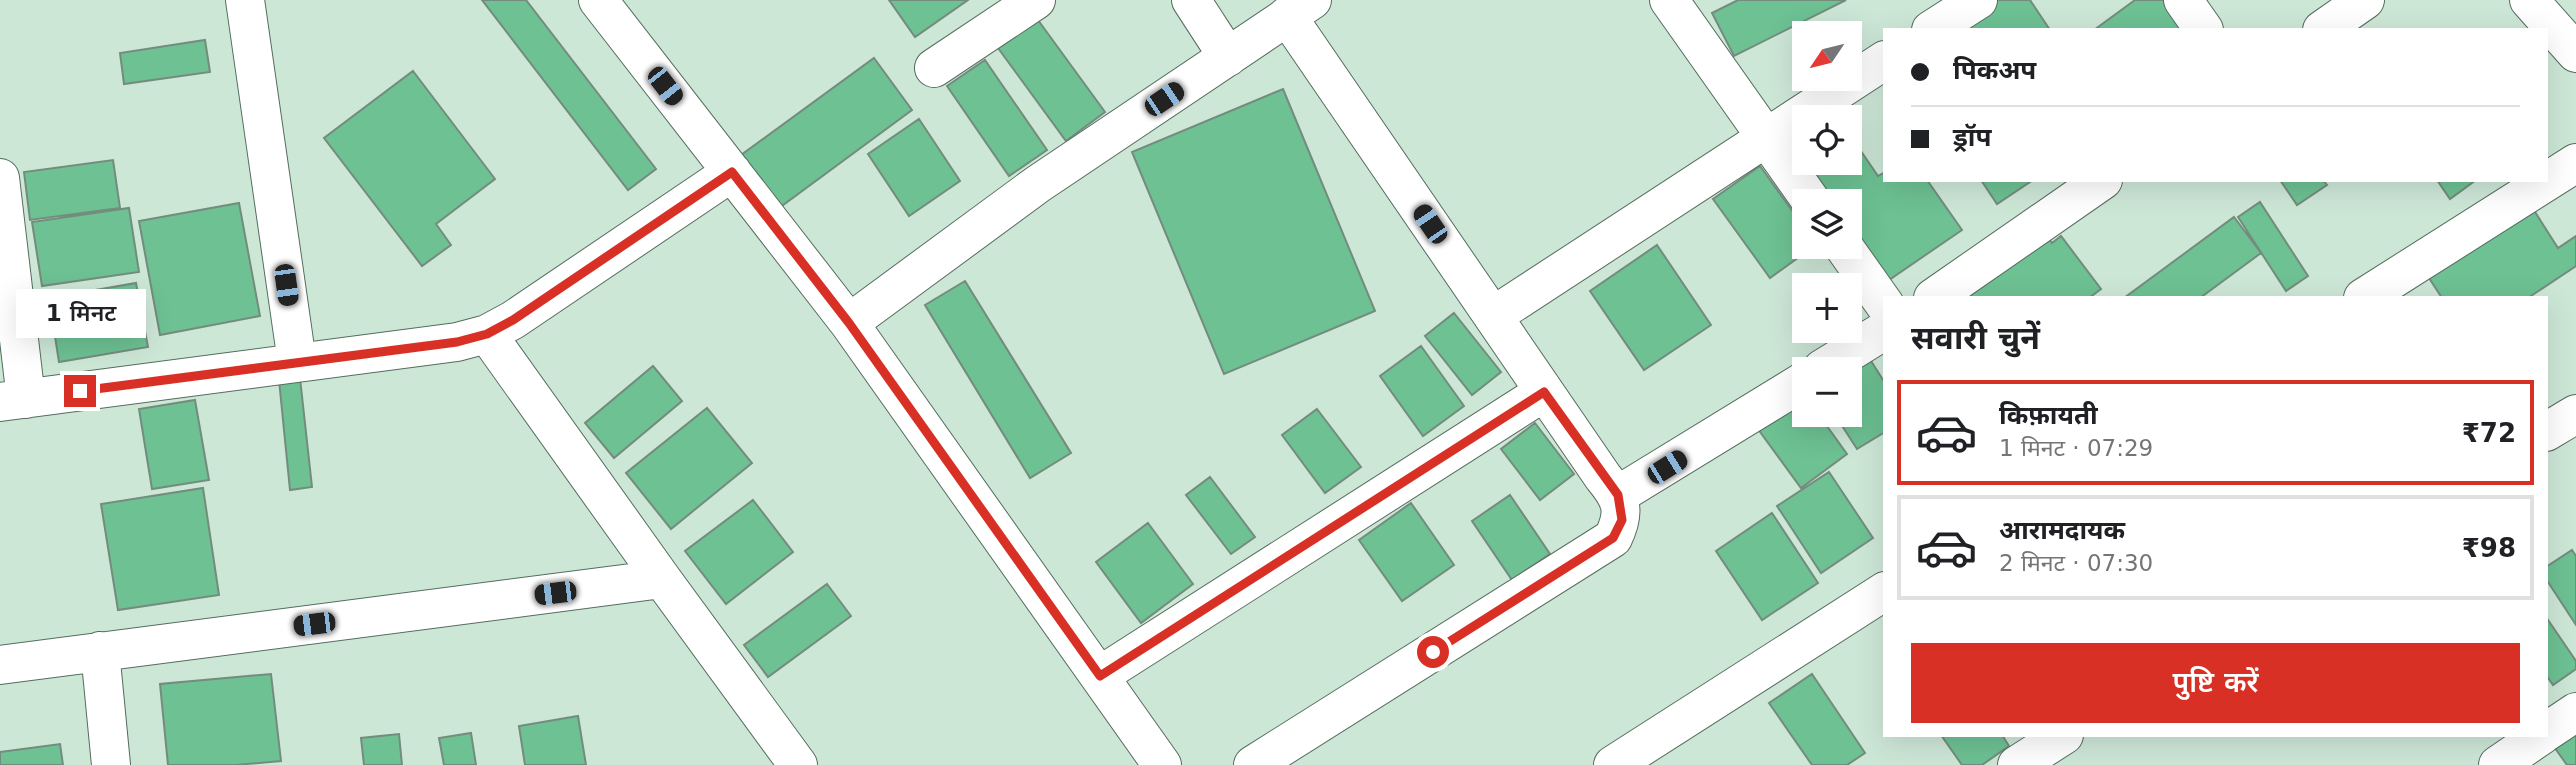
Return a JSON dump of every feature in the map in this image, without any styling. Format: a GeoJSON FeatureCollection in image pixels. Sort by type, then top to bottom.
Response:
{"type":"FeatureCollection","features":[{"type":"Feature","properties":{"kind":"street"},"geometry":{"type":"LineString","coordinates":[[245,0],[297,362]]}},
{"type":"Feature","properties":{"kind":"street"},"geometry":{"type":"LineString","coordinates":[[598,0],[849,323],[1163,765]]}},
{"type":"Feature","properties":{"kind":"street"},"geometry":{"type":"LineString","coordinates":[[934,68],[1036,0]]}},
{"type":"Feature","properties":{"kind":"street"},"geometry":{"type":"LineString","coordinates":[[1191,0],[1228,57]]}},
{"type":"Feature","properties":{"kind":"street"},"geometry":{"type":"LineString","coordinates":[[1669,0],[1803,189]]}},
{"type":"Feature","properties":{"kind":"street"},"geometry":{"type":"LineString","coordinates":[[1934,28],[1978,0]]}},
{"type":"Feature","properties":{"kind":"street"},"geometry":{"type":"LineString","coordinates":[[2183,0],[2203,28]]}},
{"type":"Feature","properties":{"kind":"street"},"geometry":{"type":"LineString","coordinates":[[2325,28],[2365,0]]}},
{"type":"Feature","properties":{"kind":"street"},"geometry":{"type":"LineString","coordinates":[[2529,0],[2576,53]]}},
{"type":"Feature","properties":{"kind":"street"},"geometry":{"type":"LineString","coordinates":[[849,323],[1038,184],[1299,8],[1493,316],[1618,495],[1622,520],[1613,538],[1252,765]]}},
{"type":"Feature","properties":{"kind":"street"},"geometry":{"type":"LineString","coordinates":[[1493,316],[1883,61]]}},
{"type":"Feature","properties":{"kind":"street"},"geometry":{"type":"LineString","coordinates":[[2548,181],[2576,163]]}},
{"type":"Feature","properties":{"kind":"street"},"geometry":{"type":"LineString","coordinates":[[0,178],[13,401],[457,342],[487,334],[513,320],[732,172]]}},
{"type":"Feature","properties":{"kind":"street"},"geometry":{"type":"LineString","coordinates":[[1936,296],[2100,182]]}},
{"type":"Feature","properties":{"kind":"street"},"geometry":{"type":"LineString","coordinates":[[2366,296],[2546,182]]}},
{"type":"Feature","properties":{"kind":"street"},"geometry":{"type":"LineString","coordinates":[[1852,259],[1883,302]]}},
{"type":"Feature","properties":{"kind":"street"},"geometry":{"type":"LineString","coordinates":[[1841,357],[1883,331]]}},
{"type":"Feature","properties":{"kind":"street"},"geometry":{"type":"LineString","coordinates":[[487,334],[798,765]]}},
{"type":"Feature","properties":{"kind":"street"},"geometry":{"type":"LineString","coordinates":[[1618,495],[1792,387]]}},
{"type":"Feature","properties":{"kind":"street"},"geometry":{"type":"LineString","coordinates":[[1100,676],[1544,392]]}},
{"type":"Feature","properties":{"kind":"street"},"geometry":{"type":"LineString","coordinates":[[2548,431],[2576,414]]}},
{"type":"Feature","properties":{"kind":"street"},"geometry":{"type":"LineString","coordinates":[[0,665],[662,579]]}},
{"type":"Feature","properties":{"kind":"street"},"geometry":{"type":"LineString","coordinates":[[1613,765],[1883,592]]}},
{"type":"Feature","properties":{"kind":"street"},"geometry":{"type":"LineString","coordinates":[[100,651],[111,765]]}},
{"type":"Feature","properties":{"kind":"street"},"geometry":{"type":"LineString","coordinates":[[2548,731],[2576,712]]}},
{"type":"Feature","properties":{"kind":"street"},"geometry":{"type":"LineString","coordinates":[[2017,765],[2061,737]]}},
{"type":"Feature","properties":{"kind":"street"},"geometry":{"type":"LineString","coordinates":[[2498,765],[2539,737]]}},
{"type":"Feature","properties":{"kind":"building"},"geometry":{"type":"Polygon","coordinates":[[[482,0],[526,0],[656,169],[628,190],[482,0]]]}},
{"type":"Feature","properties":{"kind":"building"},"geometry":{"type":"Polygon","coordinates":[[[889,0],[968,0],[915,37],[889,0]]]}},
{"type":"Feature","properties":{"kind":"building"},"geometry":{"type":"Polygon","coordinates":[[[1738,0],[1846,0],[1804,21],[1792,21],[1792,27],[1734,56],[1712,13],[1738,0]]]}},
{"type":"Feature","properties":{"kind":"building"},"geometry":{"type":"Polygon","coordinates":[[[1955,0],[2030,0],[2049,28],[1914,28],[1955,0]]]}},
{"type":"Feature","properties":{"kind":"building"},"geometry":{"type":"Polygon","coordinates":[[[2135,0],[2167,0],[2187,28],[2097,28],[2135,0]]]}},
{"type":"Feature","properties":{"kind":"building"},"geometry":{"type":"Polygon","coordinates":[[[1038,20],[1105,112],[1066,141],[998,48],[1038,20]]]}},
{"type":"Feature","properties":{"kind":"building"},"geometry":{"type":"Polygon","coordinates":[[[205,40],[210,72],[124,84],[120,53],[205,40]]]}},
{"type":"Feature","properties":{"kind":"building"},"geometry":{"type":"Polygon","coordinates":[[[874,58],[912,110],[779,208],[741,155],[874,58]]]}},
{"type":"Feature","properties":{"kind":"building"},"geometry":{"type":"Polygon","coordinates":[[[985,60],[1047,150],[1009,176],[947,86],[985,60]]]}},
{"type":"Feature","properties":{"kind":"building"},"geometry":{"type":"Polygon","coordinates":[[[413,71],[495,179],[436,224],[451,245],[422,266],[324,138],[413,71]]]}},
{"type":"Feature","properties":{"kind":"building"},"geometry":{"type":"Polygon","coordinates":[[[1283,89],[1375,311],[1224,374],[1132,152],[1283,89]]]}},
{"type":"Feature","properties":{"kind":"building"},"geometry":{"type":"Polygon","coordinates":[[[919,119],[960,181],[909,216],[868,154],[919,119]]]}},
{"type":"Feature","properties":{"kind":"building"},"geometry":{"type":"Polygon","coordinates":[[[1862,153],[1878,176],[1883,173],[1883,182],[1928,182],[1962,230],[1889,280],[1862,241],[1862,189],[1826,189],[1816,175],[1862,175],[1862,153]]]}},
{"type":"Feature","properties":{"kind":"building"},"geometry":{"type":"Polygon","coordinates":[[[113,160],[120,208],[30,220],[24,172],[113,160]]]}},
{"type":"Feature","properties":{"kind":"building"},"geometry":{"type":"Polygon","coordinates":[[[1760,166],[1792,210],[1792,259],[1796,259],[1770,278],[1713,199],[1760,166]]]}},
{"type":"Feature","properties":{"kind":"building"},"geometry":{"type":"Polygon","coordinates":[[[1982,182],[2030,182],[1997,204],[1982,182]]]}},
{"type":"Feature","properties":{"kind":"building"},"geometry":{"type":"Polygon","coordinates":[[[2281,182],[2325,182],[2327,185],[2297,205],[2281,182]]]}},
{"type":"Feature","properties":{"kind":"building"},"geometry":{"type":"Polygon","coordinates":[[[2438,182],[2473,182],[2450,199],[2438,182]]]}},
{"type":"Feature","properties":{"kind":"building"},"geometry":{"type":"Polygon","coordinates":[[[2521,190],[2558,248],[2576,236],[2576,266],[2531,296],[2441,296],[2416,258],[2521,190]]]}},
{"type":"Feature","properties":{"kind":"building"},"geometry":{"type":"Polygon","coordinates":[[[2260,202],[2308,276],[2286,291],[2238,217],[2260,202]]]}},
{"type":"Feature","properties":{"kind":"building"},"geometry":{"type":"Polygon","coordinates":[[[239,203],[260,316],[160,335],[139,221],[239,203]]]}},
{"type":"Feature","properties":{"kind":"building"},"geometry":{"type":"Polygon","coordinates":[[[129,208],[139,272],[42,286],[32,222],[129,208]]]}},
{"type":"Feature","properties":{"kind":"building"},"geometry":{"type":"Polygon","coordinates":[[[2234,217],[2261,253],[2203,296],[2127,296],[2234,217]]]}},
{"type":"Feature","properties":{"kind":"building"},"geometry":{"type":"Polygon","coordinates":[[[2035,220],[2052,243],[2061,236],[2101,289],[2092,296],[1933,296],[2035,220]]]}},
{"type":"Feature","properties":{"kind":"building"},"geometry":{"type":"Polygon","coordinates":[[[1657,245],[1711,325],[1644,370],[1590,291],[1657,245]]]}},
{"type":"Feature","properties":{"kind":"building"},"geometry":{"type":"Polygon","coordinates":[[[965,281],[1071,453],[1030,478],[925,305],[965,281]]]}},
{"type":"Feature","properties":{"kind":"building"},"geometry":{"type":"Polygon","coordinates":[[[136,283],[148,347],[59,362],[49,298],[136,283]]]}},
{"type":"Feature","properties":{"kind":"building"},"geometry":{"type":"Polygon","coordinates":[[[1454,313],[1501,372],[1472,395],[1425,336],[1454,313]]]}},
{"type":"Feature","properties":{"kind":"building"},"geometry":{"type":"Polygon","coordinates":[[[1860,343],[1883,380],[1883,433],[1857,449],[1843,427],[1862,427],[1862,357],[1854,357],[1860,343]]]}},
{"type":"Feature","properties":{"kind":"building"},"geometry":{"type":"Polygon","coordinates":[[[1421,346],[1464,406],[1423,436],[1380,376],[1421,346]]]}},
{"type":"Feature","properties":{"kind":"building"},"geometry":{"type":"Polygon","coordinates":[[[653,366],[682,401],[614,458],[585,423],[653,366]]]}},
{"type":"Feature","properties":{"kind":"building"},"geometry":{"type":"Polygon","coordinates":[[[300,378],[312,487],[290,490],[279,380],[300,378]]]}},
{"type":"Feature","properties":{"kind":"building"},"geometry":{"type":"Polygon","coordinates":[[[1792,399],[1792,427],[1828,427],[1847,454],[1801,488],[1747,414],[1792,399]]]}},
{"type":"Feature","properties":{"kind":"building"},"geometry":{"type":"Polygon","coordinates":[[[195,400],[209,480],[152,489],[139,409],[195,400]]]}},
{"type":"Feature","properties":{"kind":"building"},"geometry":{"type":"Polygon","coordinates":[[[707,408],[752,463],[671,529],[626,473],[707,408]]]}},
{"type":"Feature","properties":{"kind":"building"},"geometry":{"type":"Polygon","coordinates":[[[1317,409],[1361,467],[1325,493],[1282,435],[1317,409]]]}},
{"type":"Feature","properties":{"kind":"building"},"geometry":{"type":"Polygon","coordinates":[[[1535,423],[1574,474],[1540,500],[1501,449],[1535,423]]]}},
{"type":"Feature","properties":{"kind":"building"},"geometry":{"type":"Polygon","coordinates":[[[1829,472],[1873,538],[1821,573],[1777,506],[1829,472]]]}},
{"type":"Feature","properties":{"kind":"building"},"geometry":{"type":"Polygon","coordinates":[[[1210,477],[1255,537],[1231,554],[1186,495],[1210,477]]]}},
{"type":"Feature","properties":{"kind":"building"},"geometry":{"type":"Polygon","coordinates":[[[203,488],[219,595],[118,610],[101,504],[203,488]]]}},
{"type":"Feature","properties":{"kind":"building"},"geometry":{"type":"Polygon","coordinates":[[[1510,495],[1550,554],[1512,580],[1472,521],[1510,495]]]}},
{"type":"Feature","properties":{"kind":"building"},"geometry":{"type":"Polygon","coordinates":[[[753,500],[793,552],[726,604],[685,551],[753,500]]]}},
{"type":"Feature","properties":{"kind":"building"},"geometry":{"type":"Polygon","coordinates":[[[1411,503],[1454,565],[1402,601],[1359,540],[1411,503]]]}},
{"type":"Feature","properties":{"kind":"building"},"geometry":{"type":"Polygon","coordinates":[[[1772,513],[1818,583],[1762,620],[1716,551],[1772,513]]]}},
{"type":"Feature","properties":{"kind":"building"},"geometry":{"type":"Polygon","coordinates":[[[1148,523],[1193,584],[1141,623],[1096,562],[1148,523]]]}},
{"type":"Feature","properties":{"kind":"building"},"geometry":{"type":"Polygon","coordinates":[[[2572,550],[2576,556],[2576,625],[2548,582],[2548,566],[2572,550]]]}},
{"type":"Feature","properties":{"kind":"building"},"geometry":{"type":"Polygon","coordinates":[[[827,584],[851,616],[768,677],[744,645],[827,584]]]}},
{"type":"Feature","properties":{"kind":"building"},"geometry":{"type":"Polygon","coordinates":[[[2548,620],[2576,661],[2576,669],[2553,685],[2548,678],[2548,620]]]}},
{"type":"Feature","properties":{"kind":"building"},"geometry":{"type":"Polygon","coordinates":[[[271,674],[281,761],[236,765],[168,765],[160,684],[271,674]]]}},
{"type":"Feature","properties":{"kind":"building"},"geometry":{"type":"Polygon","coordinates":[[[1812,674],[1865,753],[1847,765],[1812,765],[1769,703],[1812,674]]]}},
{"type":"Feature","properties":{"kind":"building"},"geometry":{"type":"Polygon","coordinates":[[[578,716],[586,765],[525,765],[519,726],[578,716]]]}},
{"type":"Feature","properties":{"kind":"building"},"geometry":{"type":"Polygon","coordinates":[[[2576,727],[2576,765],[2567,765],[2552,744],[2576,727]]]}},
{"type":"Feature","properties":{"kind":"building"},"geometry":{"type":"Polygon","coordinates":[[[471,733],[476,765],[444,765],[439,738],[471,733]]]}},
{"type":"Feature","properties":{"kind":"building"},"geometry":{"type":"Polygon","coordinates":[[[399,734],[402,765],[364,765],[361,738],[399,734]]]}},
{"type":"Feature","properties":{"kind":"building"},"geometry":{"type":"Polygon","coordinates":[[[1942,737],[2003,737],[2009,746],[1982,765],[1962,765],[1942,737]]]}},
{"type":"Feature","properties":{"kind":"building"},"geometry":{"type":"Polygon","coordinates":[[[60,744],[63,765],[0,765],[0,752],[60,744]]]}},
{"type":"Feature","properties":{"kind":"route"},"geometry":{"type":"LineString","coordinates":[[80,391],[457,342],[487,334],[513,320],[732,172],[849,323],[1100,676],[1544,392],[1618,495],[1622,520],[1613,538],[1433,652]]}}]}
